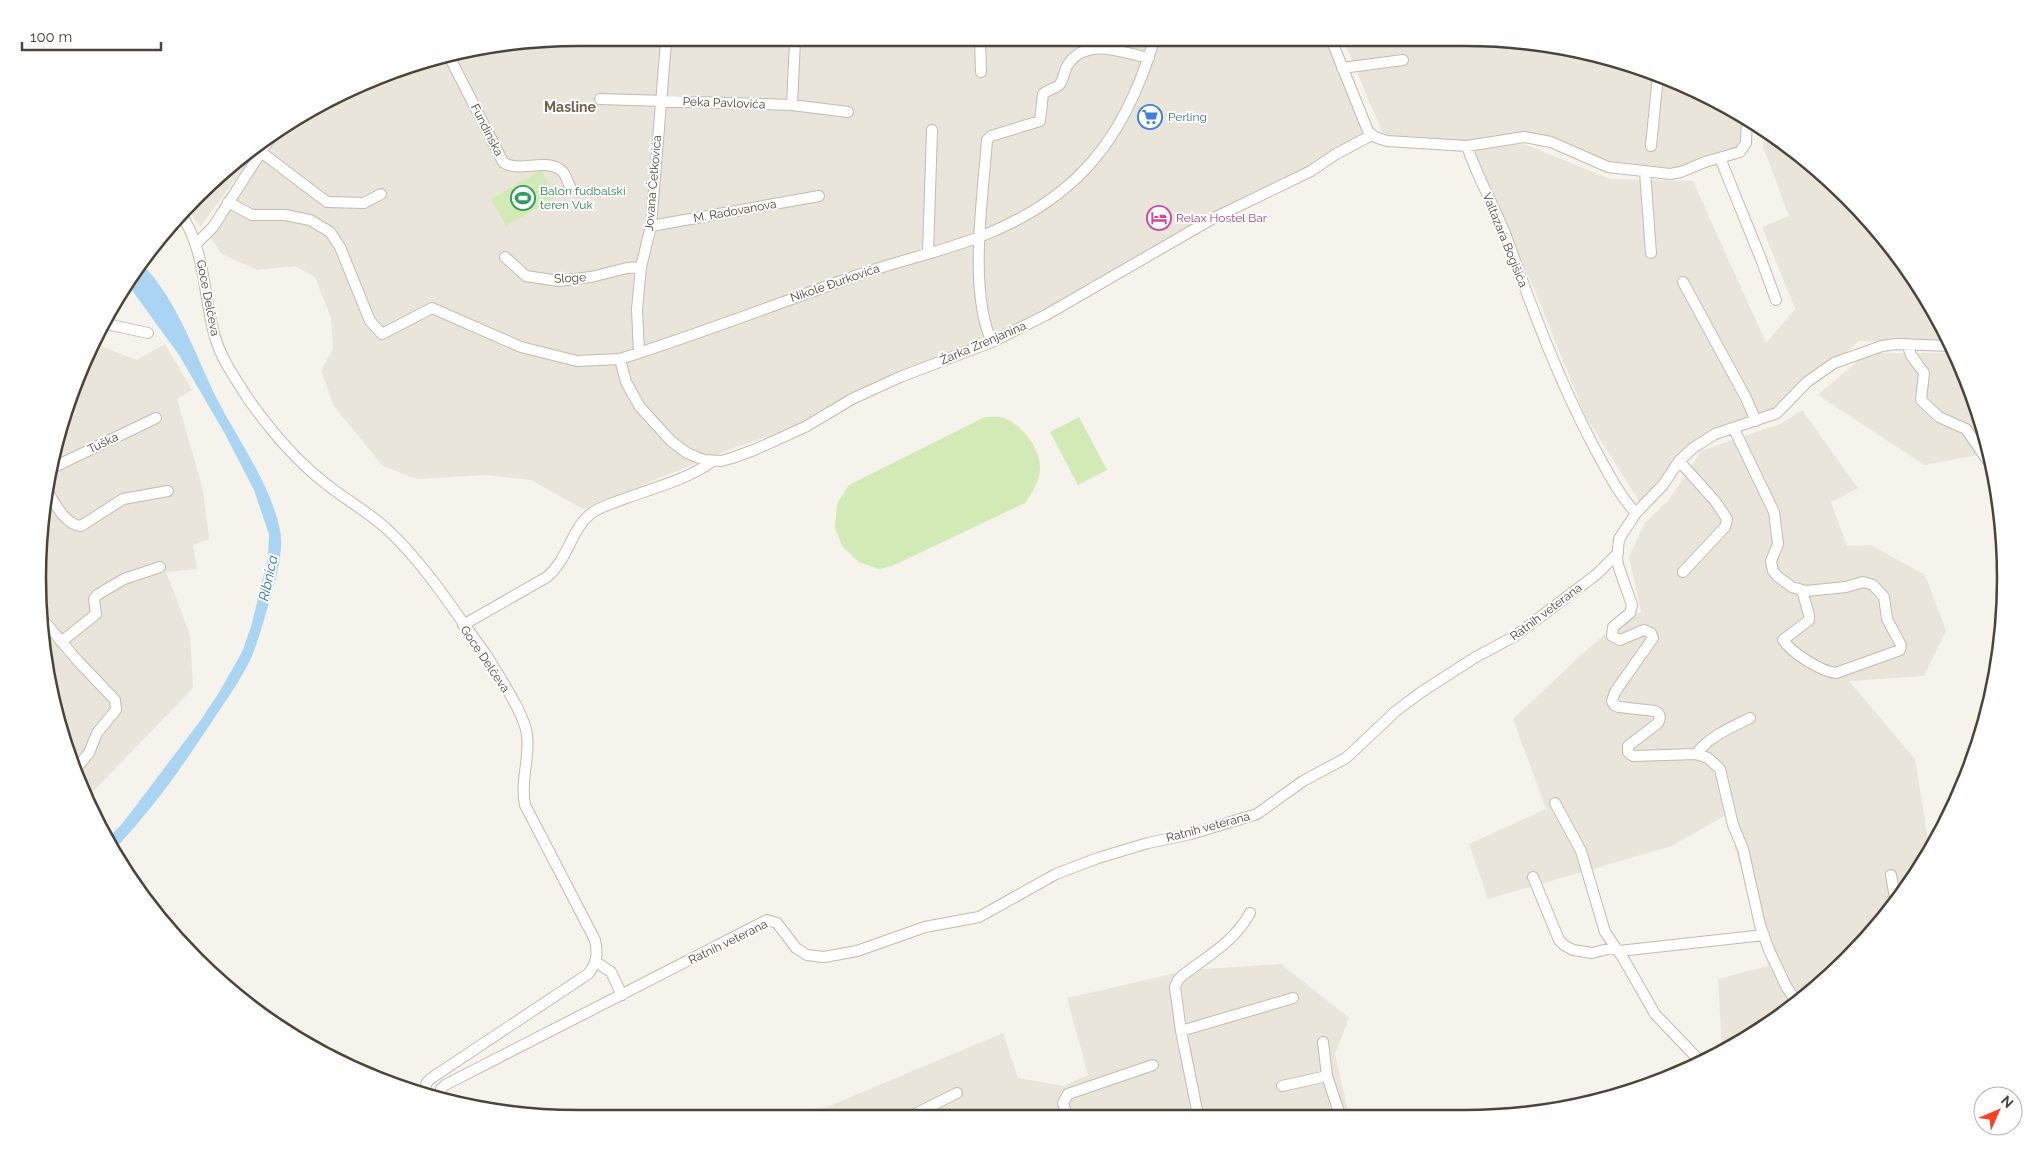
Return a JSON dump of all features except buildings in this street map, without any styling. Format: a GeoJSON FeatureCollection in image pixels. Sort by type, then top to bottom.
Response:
{"type":"FeatureCollection","features":[{"type":"Feature","properties":{"kind":"street","name":"Jovana Ćetkovića"},"geometry":{"type":"LineString","coordinates":[[639,353],[637,309],[641,267],[651,226],[666,46]]}},
{"type":"Feature","properties":{"kind":"street"},"geometry":{"type":"LineString","coordinates":[[792,105],[795,46]]}},
{"type":"Feature","properties":{"kind":"street"},"geometry":{"type":"LineString","coordinates":[[980,46],[981,72]]}},
{"type":"Feature","properties":{"kind":"street","name":"Nikole Đurkovića"},"geometry":{"type":"LineString","coordinates":[[228,202],[252,215],[285,215],[310,220],[330,232],[340,247],[370,321],[382,334],[432,308],[521,347],[577,360],[620,359],[871,270],[980,237],[1012,223],[1049,202],[1070,185],[1102,151],[1134,94],[1152,46]]}},
{"type":"Feature","properties":{"kind":"street"},"geometry":{"type":"LineString","coordinates":[[1334,46],[1366,126],[1372,135],[1387,142],[1467,146],[1524,137],[1551,142],[1608,167],[1645,172],[1681,172],[1734,155],[1744,148],[1747,128]]}},
{"type":"Feature","properties":{"kind":"street"},"geometry":{"type":"LineString","coordinates":[[992,342],[985,324],[981,304],[980,237],[987,140],[991,136],[1040,121],[1043,94],[1058,86],[1065,69],[1077,54],[1089,49],[1104,48],[1148,58]]}},
{"type":"Feature","properties":{"kind":"street"},"geometry":{"type":"LineString","coordinates":[[1342,68],[1403,60]]}},
{"type":"Feature","properties":{"kind":"street","name":"Fundinska"},"geometry":{"type":"LineString","coordinates":[[452,61],[503,162],[510,165],[551,166],[563,173],[570,187]]}},
{"type":"Feature","properties":{"kind":"street"},"geometry":{"type":"LineString","coordinates":[[1651,146],[1657,83]]}},
{"type":"Feature","properties":{"kind":"street","name":"Peka Pavlovića"},"geometry":{"type":"LineString","coordinates":[[600,99],[792,105],[848,112]]}},
{"type":"Feature","properties":{"kind":"street"},"geometry":{"type":"LineString","coordinates":[[928,253],[932,130]]}},
{"type":"Feature","properties":{"kind":"street","name":"Žarka Zrenjanina"},"geometry":{"type":"LineString","coordinates":[[463,625],[547,577],[563,559],[579,526],[599,509],[687,476],[713,461],[754,450],[805,427],[852,399],[900,377],[992,342],[1046,316],[1212,219],[1311,171],[1336,154],[1372,135]]}},
{"type":"Feature","properties":{"kind":"street","name":"Valtazara Bogišića"},"geometry":{"type":"LineString","coordinates":[[1467,146],[1476,171],[1508,242],[1544,340],[1587,433],[1620,492],[1636,513]]}},
{"type":"Feature","properties":{"kind":"street"},"geometry":{"type":"LineString","coordinates":[[196,244],[213,227],[261,152],[327,202],[364,203],[381,194]]}},
{"type":"Feature","properties":{"kind":"street"},"geometry":{"type":"LineString","coordinates":[[1720,158],[1776,300]]}},
{"type":"Feature","properties":{"kind":"street"},"geometry":{"type":"LineString","coordinates":[[1645,172],[1651,253]]}},
{"type":"Feature","properties":{"kind":"street","name":"M. Radovanova"},"geometry":{"type":"LineString","coordinates":[[651,226],[819,196]]}},
{"type":"Feature","properties":{"kind":"street","name":"Goce Delčeva"},"geometry":{"type":"LineString","coordinates":[[184,220],[196,244],[215,339],[251,402],[299,460],[320,480],[371,516],[402,544],[491,663],[521,716],[527,733],[522,793],[525,805],[595,940],[597,949],[596,962]]}},
{"type":"Feature","properties":{"kind":"street","name":"Sloge"},"geometry":{"type":"LineString","coordinates":[[505,257],[526,276],[559,281],[641,267]]}},
{"type":"Feature","properties":{"kind":"street"},"geometry":{"type":"LineString","coordinates":[[1683,282],[1746,398],[1756,421]]}},
{"type":"Feature","properties":{"kind":"street"},"geometry":{"type":"LineString","coordinates":[[110,325],[148,333]]}},
{"type":"Feature","properties":{"kind":"street"},"geometry":{"type":"LineString","coordinates":[[1908,344],[1911,355],[1924,373],[1921,400],[1940,417],[1966,430],[1982,453]]}},
{"type":"Feature","properties":{"kind":"street","name":"Ratnih veterana"},"geometry":{"type":"LineString","coordinates":[[440,1092],[445,1085],[767,920],[777,923],[792,944],[807,955],[824,957],[856,951],[925,927],[979,917],[1049,877],[1098,858],[1257,814],[1303,781],[1346,758],[1396,711],[1420,693],[1474,658],[1515,636],[1597,574],[1618,552],[1619,539],[1636,513],[1663,484],[1679,461],[1693,448],[1715,434],[1778,413],[1807,382],[1834,363],[1882,346],[1908,344],[1943,346]]}},
{"type":"Feature","properties":{"kind":"street"},"geometry":{"type":"LineString","coordinates":[[620,359],[631,394],[651,420],[677,446],[696,457],[713,461]]}},
{"type":"Feature","properties":{"kind":"street","name":"Tuška"},"geometry":{"type":"LineString","coordinates":[[58,464],[156,418]]}},
{"type":"Feature","properties":{"kind":"street"},"geometry":{"type":"LineString","coordinates":[[1734,429],[1774,512],[1778,544],[1772,556],[1773,571],[1786,584],[1802,590],[1846,587],[1863,582],[1873,585],[1884,597],[1887,619],[1900,645],[1900,650],[1836,673],[1793,652],[1782,640],[1809,620],[1802,590]]}},
{"type":"Feature","properties":{"kind":"street"},"geometry":{"type":"LineString","coordinates":[[1679,461],[1715,501],[1727,520],[1725,527],[1683,572]]}},
{"type":"Feature","properties":{"kind":"street"},"geometry":{"type":"LineString","coordinates":[[53,498],[69,522],[76,526],[86,524],[123,500],[168,491]]}},
{"type":"Feature","properties":{"kind":"street"},"geometry":{"type":"LineString","coordinates":[[1618,552],[1618,568],[1632,605],[1630,613],[1613,627],[1612,636],[1620,640],[1644,630],[1651,633],[1653,638],[1614,694],[1612,700],[1614,705],[1619,707],[1655,710],[1660,718],[1658,723],[1628,746],[1628,752],[1633,756],[1696,754],[1713,761],[1722,774],[1733,825],[1743,849],[1764,935],[1786,986],[1793,997]]}},
{"type":"Feature","properties":{"kind":"street"},"geometry":{"type":"LineString","coordinates":[[61,642],[96,614],[94,599],[97,595],[124,579],[160,567]]}},
{"type":"Feature","properties":{"kind":"street"},"geometry":{"type":"LineString","coordinates":[[49,627],[115,700],[116,710],[98,733],[89,753],[80,764]]}},
{"type":"Feature","properties":{"kind":"street"},"geometry":{"type":"LineString","coordinates":[[1696,754],[1703,744],[1716,734],[1750,718]]}},
{"type":"Feature","properties":{"kind":"street"},"geometry":{"type":"LineString","coordinates":[[1554,803],[1580,851],[1605,932],[1619,951],[1655,1014],[1696,1057]]}},
{"type":"Feature","properties":{"kind":"street"},"geometry":{"type":"LineString","coordinates":[[1891,875],[1894,892]]}},
{"type":"Feature","properties":{"kind":"street"},"geometry":{"type":"LineString","coordinates":[[1533,877],[1560,940],[1564,945],[1573,950],[1592,953],[1612,948],[1619,951],[1764,935]]}},
{"type":"Feature","properties":{"kind":"street"},"geometry":{"type":"LineString","coordinates":[[1197,1110],[1181,1031],[1175,987],[1178,980],[1242,928],[1250,913]]}},
{"type":"Feature","properties":{"kind":"street"},"geometry":{"type":"LineString","coordinates":[[426,1088],[433,1076],[582,979],[596,962],[611,972],[622,995]]}},
{"type":"Feature","properties":{"kind":"street"},"geometry":{"type":"LineString","coordinates":[[1181,1031],[1292,998]]}},
{"type":"Feature","properties":{"kind":"street"},"geometry":{"type":"LineString","coordinates":[[1323,1042],[1326,1076],[1338,1110]]}},
{"type":"Feature","properties":{"kind":"street"},"geometry":{"type":"LineString","coordinates":[[1065,1110],[1063,1103],[1068,1094],[1152,1065]]}},
{"type":"Feature","properties":{"kind":"street"},"geometry":{"type":"LineString","coordinates":[[1282,1086],[1326,1076]]}},
{"type":"Feature","properties":{"kind":"street"},"geometry":{"type":"LineString","coordinates":[[923,1110],[957,1093]]}},
{"type":"Feature","properties":{"kind":"shaded area"},"geometry":{"type":"Polygon","coordinates":[[[1333,46],[1372,138],[1182,234],[1007,331],[886,380],[792,428],[731,449],[583,509],[531,480],[485,475],[417,479],[383,466],[334,406],[321,371],[333,348],[331,318],[315,277],[295,266],[257,270],[222,254],[210,237],[275,142],[312,117],[375,87],[407,74],[440,64],[474,56],[543,47],[1333,46]]]}},
{"type":"Feature","properties":{"kind":"shaded area"},"geometry":{"type":"Polygon","coordinates":[[[1346,46],[1500,47],[1569,56],[1636,74],[1668,87],[1731,117],[1750,130],[1749,149],[1684,168],[1610,166],[1529,132],[1455,142],[1390,136],[1382,132],[1346,46]]]}},
{"type":"Feature","properties":{"kind":"shaded area"},"geometry":{"type":"Polygon","coordinates":[[[1764,139],[1789,156],[1816,178],[1865,227],[1907,283],[1926,312],[1942,343],[1859,341],[1781,411],[1690,445],[1642,506],[1585,415],[1530,279],[1467,151],[1524,144],[1610,179],[1693,181],[1766,343],[1795,309],[1762,227],[1789,216],[1763,147],[1764,139]]]}},
{"type":"Feature","properties":{"kind":"shaded area"},"geometry":{"type":"Polygon","coordinates":[[[250,159],[200,227],[191,214],[227,178],[250,159]]]}},
{"type":"Feature","properties":{"kind":"shaded area"},"geometry":{"type":"Polygon","coordinates":[[[165,344],[192,390],[177,399],[203,490],[209,539],[193,545],[197,569],[166,572],[190,634],[193,688],[92,793],[74,749],[56,682],[47,613],[46,578],[47,543],[56,474],[74,407],[100,345],[136,360],[165,344]]]}},
{"type":"Feature","properties":{"kind":"shaded area"},"geometry":{"type":"Polygon","coordinates":[[[1867,353],[1946,353],[1969,407],[1982,454],[1924,465],[1818,395],[1867,353]]]}},
{"type":"Feature","properties":{"kind":"shaded area"},"geometry":{"type":"Polygon","coordinates":[[[1802,410],[1858,488],[1831,502],[1847,546],[1871,545],[1925,575],[1946,630],[1924,676],[1849,681],[1915,759],[1928,840],[1887,902],[1841,954],[1789,1000],[1722,1044],[1718,979],[1768,966],[1726,815],[1672,846],[1488,899],[1469,844],[1546,809],[1513,719],[1610,630],[1641,612],[1629,557],[1645,523],[1669,500],[1701,451],[1782,423],[1802,410]]]}},
{"type":"Feature","properties":{"kind":"shaded area"},"geometry":{"type":"Polygon","coordinates":[[[1281,964],[1349,1018],[1335,1054],[1348,1110],[806,1110],[827,1107],[1003,1033],[1018,1078],[1064,1086],[1088,1075],[1067,998],[1189,970],[1281,964]]]}},
{"type":"Feature","properties":{"kind":"green space","name":"Balon fudbalski teren Vuk"},"geometry":{"type":"Polygon","coordinates":[[[541,170],[556,197],[506,226],[491,199],[541,170]]]}},
{"type":"Feature","properties":{"kind":"green space"},"geometry":{"type":"Polygon","coordinates":[[[985,417],[1002,417],[1011,421],[1029,438],[1037,452],[1040,467],[1039,477],[1025,503],[892,566],[879,569],[859,562],[842,546],[835,528],[837,504],[849,485],[985,417]]]}},
{"type":"Feature","properties":{"kind":"green space"},"geometry":{"type":"Polygon","coordinates":[[[1079,417],[1107,470],[1078,485],[1050,432],[1079,417]]]}},
{"type":"Feature","properties":{"kind":"water","name":"Ribnica"},"geometry":{"type":"Polygon","coordinates":[[[146,268],[175,309],[216,397],[261,478],[275,512],[280,530],[281,546],[276,578],[262,626],[251,658],[243,674],[166,788],[118,845],[112,834],[122,824],[200,721],[242,652],[251,627],[268,557],[269,534],[254,490],[225,434],[179,355],[132,290],[146,268]]]}},
{"type":"Feature","properties":{"kind":"place","name":"Perling"},"geometry":{"type":"Point","coordinates":[1150,117]}},
{"type":"Feature","properties":{"kind":"place","name":"Balon fudbalski teren Vuk"},"geometry":{"type":"Point","coordinates":[523,198]}},
{"type":"Feature","properties":{"kind":"place","name":"Relax Hostel Bar"},"geometry":{"type":"Point","coordinates":[1159,218]}},
{"type":"Feature","properties":{"kind":"district","name":"Masline"},"geometry":{"type":"Point","coordinates":[570,107]}}]}
